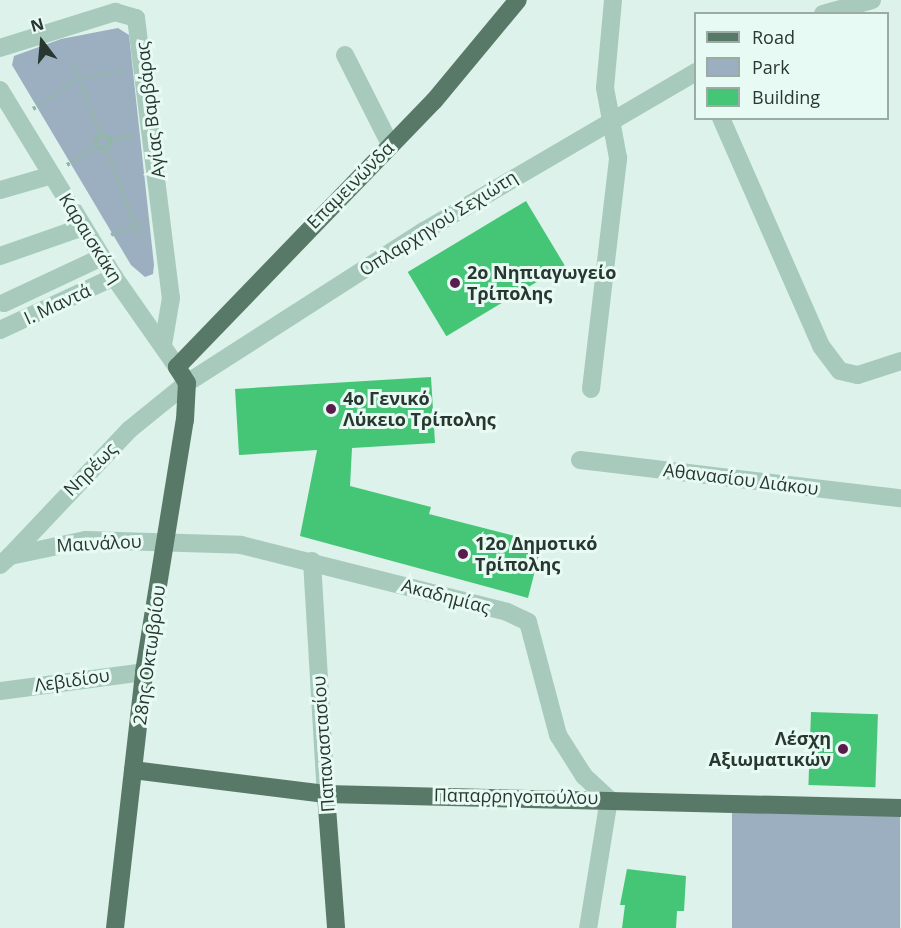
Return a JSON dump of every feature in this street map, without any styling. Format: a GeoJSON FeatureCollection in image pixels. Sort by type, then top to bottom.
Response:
{"type":"FeatureCollection","features":[{"type":"Feature","properties":{"kind":"main road","name":"Επαμεινώνδα"},"geometry":{"type":"LineString","coordinates":[[177,367],[390,144],[518,0]]}},
{"type":"Feature","properties":{"kind":"main road","name":"Καραισκάκη"},"geometry":{"type":"LineString","coordinates":[[177,367],[187,383]]}},
{"type":"Feature","properties":{"kind":"main road","name":"28ης Οκτωβρίου"},"geometry":{"type":"LineString","coordinates":[[115,928],[144,672],[166,541],[187,383]]}},
{"type":"Feature","properties":{"kind":"main road","name":"Παπαρρηγοπούλου"},"geometry":{"type":"LineString","coordinates":[[133,770],[326,794],[609,799],[901,808]]}},
{"type":"Feature","properties":{"kind":"main road","name":"Παπαναστασίου"},"geometry":{"type":"LineString","coordinates":[[326,794],[336,928]]}},
{"type":"Feature","properties":{"kind":"street"},"geometry":{"type":"LineString","coordinates":[[591,388],[618,158],[605,87],[613,0]]}},
{"type":"Feature","properties":{"kind":"street"},"geometry":{"type":"LineString","coordinates":[[830,12],[872,0]]}},
{"type":"Feature","properties":{"kind":"street","name":"Αγίας Βαρβάρας"},"geometry":{"type":"LineString","coordinates":[[0,48],[64,25],[127,12],[138,24],[146,68],[170,291],[163,345]]}},
{"type":"Feature","properties":{"kind":"street"},"geometry":{"type":"LineString","coordinates":[[345,55],[390,144]]}},
{"type":"Feature","properties":{"kind":"street","name":"Οπλαρχηγού Σεχιώτη"},"geometry":{"type":"LineString","coordinates":[[187,383],[610,119],[694,73]]}},
{"type":"Feature","properties":{"kind":"street","name":"Καραισκάκη"},"geometry":{"type":"LineString","coordinates":[[0,90],[114,277],[177,367]]}},
{"type":"Feature","properties":{"kind":"street"},"geometry":{"type":"LineString","coordinates":[[722,120],[821,346],[840,371],[858,375],[901,361]]}},
{"type":"Feature","properties":{"kind":"street"},"geometry":{"type":"LineString","coordinates":[[0,190],[52,175]]}},
{"type":"Feature","properties":{"kind":"street"},"geometry":{"type":"LineString","coordinates":[[0,256],[83,227]]}},
{"type":"Feature","properties":{"kind":"street"},"geometry":{"type":"LineString","coordinates":[[4,303],[98,251]]}},
{"type":"Feature","properties":{"kind":"street","name":"Ι. Μαντά"},"geometry":{"type":"LineString","coordinates":[[0,330],[114,277]]}},
{"type":"Feature","properties":{"kind":"street"},"geometry":{"type":"LineString","coordinates":[[146,321],[170,291]]}},
{"type":"Feature","properties":{"kind":"street","name":"Νηρέως"},"geometry":{"type":"LineString","coordinates":[[3,558],[129,430],[187,383]]}},
{"type":"Feature","properties":{"kind":"street","name":"Αθανασίου Διάκου"},"geometry":{"type":"LineString","coordinates":[[580,460],[901,498]]}},
{"type":"Feature","properties":{"kind":"street","name":"Μαινάλου"},"geometry":{"type":"LineString","coordinates":[[3,558],[86,540],[166,541]]}},
{"type":"Feature","properties":{"kind":"street","name":"Ακαδημίας"},"geometry":{"type":"LineString","coordinates":[[166,541],[241,545],[312,561],[507,612],[528,622],[558,735],[584,776],[609,799]]}},
{"type":"Feature","properties":{"kind":"street","name":"Παπαναστασίου"},"geometry":{"type":"LineString","coordinates":[[312,561],[326,794]]}},
{"type":"Feature","properties":{"kind":"street","name":"Λεβιδίου"},"geometry":{"type":"LineString","coordinates":[[0,691],[36,684],[144,672]]}},
{"type":"Feature","properties":{"kind":"street"},"geometry":{"type":"LineString","coordinates":[[588,928],[609,799]]}},
{"type":"Feature","properties":{"kind":"path"},"geometry":{"type":"LineString","coordinates":[[52,175],[98,146],[101,135],[74,66]]}},
{"type":"Feature","properties":{"kind":"path"},"geometry":{"type":"LineString","coordinates":[[18,119],[79,78],[146,68]]}},
{"type":"Feature","properties":{"kind":"path"},"geometry":{"type":"LineString","coordinates":[[101,135],[109,138],[106,148],[139,238]]}},
{"type":"Feature","properties":{"kind":"path"},"geometry":{"type":"LineString","coordinates":[[98,146],[106,148]]}},
{"type":"Feature","properties":{"kind":"path"},"geometry":{"type":"LineString","coordinates":[[98,251],[133,223],[163,218]]}},
{"type":"Feature","properties":{"kind":"green space"},"geometry":{"type":"Polygon","coordinates":[[[118,28],[129,35],[154,265],[153,274],[145,277],[131,265],[12,65],[14,56],[61,39],[118,28]]]}},
{"type":"Feature","properties":{"kind":"green space"},"geometry":{"type":"Polygon","coordinates":[[[732,813],[900,813],[900,928],[732,928],[732,813]]]}},
{"type":"Feature","properties":{"kind":"building"},"geometry":{"type":"Polygon","coordinates":[[[526,201],[565,265],[446,336],[408,272],[526,201]]]}},
{"type":"Feature","properties":{"kind":"building"},"geometry":{"type":"Polygon","coordinates":[[[431,377],[435,443],[352,448],[350,486],[431,507],[429,514],[542,543],[528,598],[300,536],[317,450],[239,455],[235,389],[431,377]]]}},
{"type":"Feature","properties":{"kind":"building","name":"Λέσχη Αξιωματικών"},"geometry":{"type":"Polygon","coordinates":[[[811,712],[878,714],[875,787],[808,785],[811,712]]]}},
{"type":"Feature","properties":{"kind":"building"},"geometry":{"type":"Polygon","coordinates":[[[627,869],[686,876],[684,911],[677,911],[676,928],[622,928],[625,905],[620,905],[627,869]]]}},
{"type":"Feature","properties":{"kind":"place","name":"2ο Νηπιαγωγείο Τρίπολης"},"geometry":{"type":"Point","coordinates":[455,283]}},
{"type":"Feature","properties":{"kind":"place","name":"4ο Γενικό Λύκειο Τρίπολης"},"geometry":{"type":"Point","coordinates":[331,409]}},
{"type":"Feature","properties":{"kind":"place","name":"12ο Δημοτικό Τρίπολης"},"geometry":{"type":"Point","coordinates":[463,554]}},
{"type":"Feature","properties":{"kind":"place","name":"Λέσχη Αξιωματικών"},"geometry":{"type":"Point","coordinates":[843,749]}}]}
